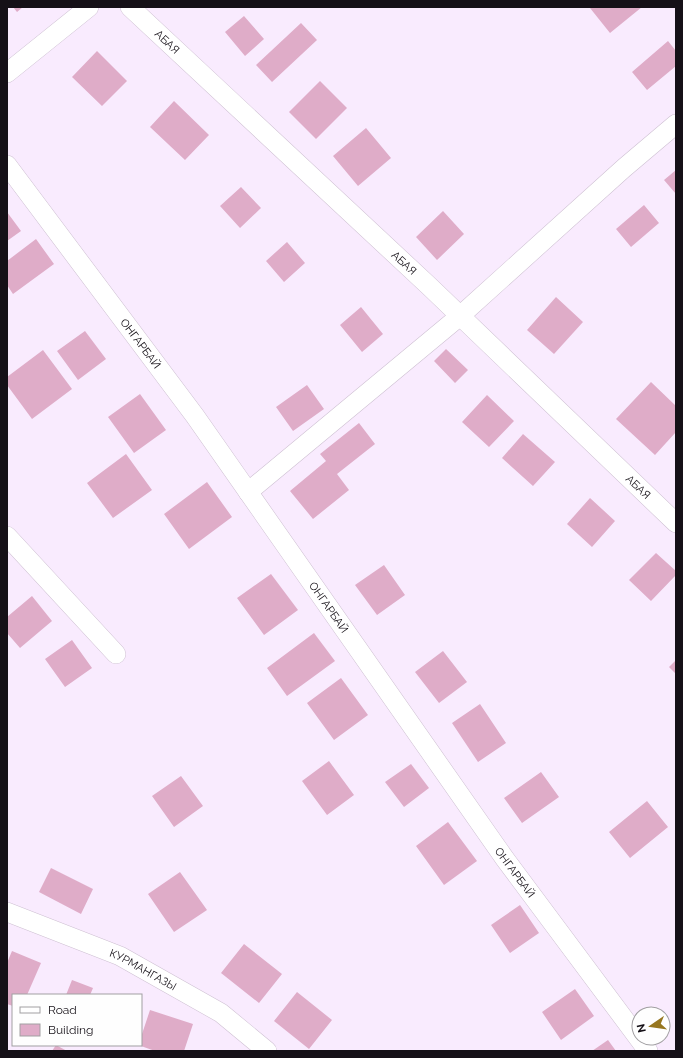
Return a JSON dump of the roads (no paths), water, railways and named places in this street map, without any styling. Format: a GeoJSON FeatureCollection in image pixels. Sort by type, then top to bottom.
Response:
{"type":"FeatureCollection","features":[{"type":"Feature","properties":{"kind":"street"},"geometry":{"type":"LineString","coordinates":[[7,73],[89,7]]}},
{"type":"Feature","properties":{"kind":"street","name":"АБАЯ"},"geometry":{"type":"LineString","coordinates":[[130,7],[460,316],[676,523]]}},
{"type":"Feature","properties":{"kind":"street"},"geometry":{"type":"LineString","coordinates":[[248,492],[460,316],[624,168],[676,124]]}},
{"type":"Feature","properties":{"kind":"street","name":"ОНГАРБАЙ"},"geometry":{"type":"LineString","coordinates":[[7,165],[195,416],[505,859],[648,1051]]}},
{"type":"Feature","properties":{"kind":"street"},"geometry":{"type":"LineString","coordinates":[[7,536],[116,654]]}},
{"type":"Feature","properties":{"kind":"street","name":"КУРМАНГАЗЫ"},"geometry":{"type":"LineString","coordinates":[[7,912],[120,956],[221,1013],[266,1051]]}}]}
